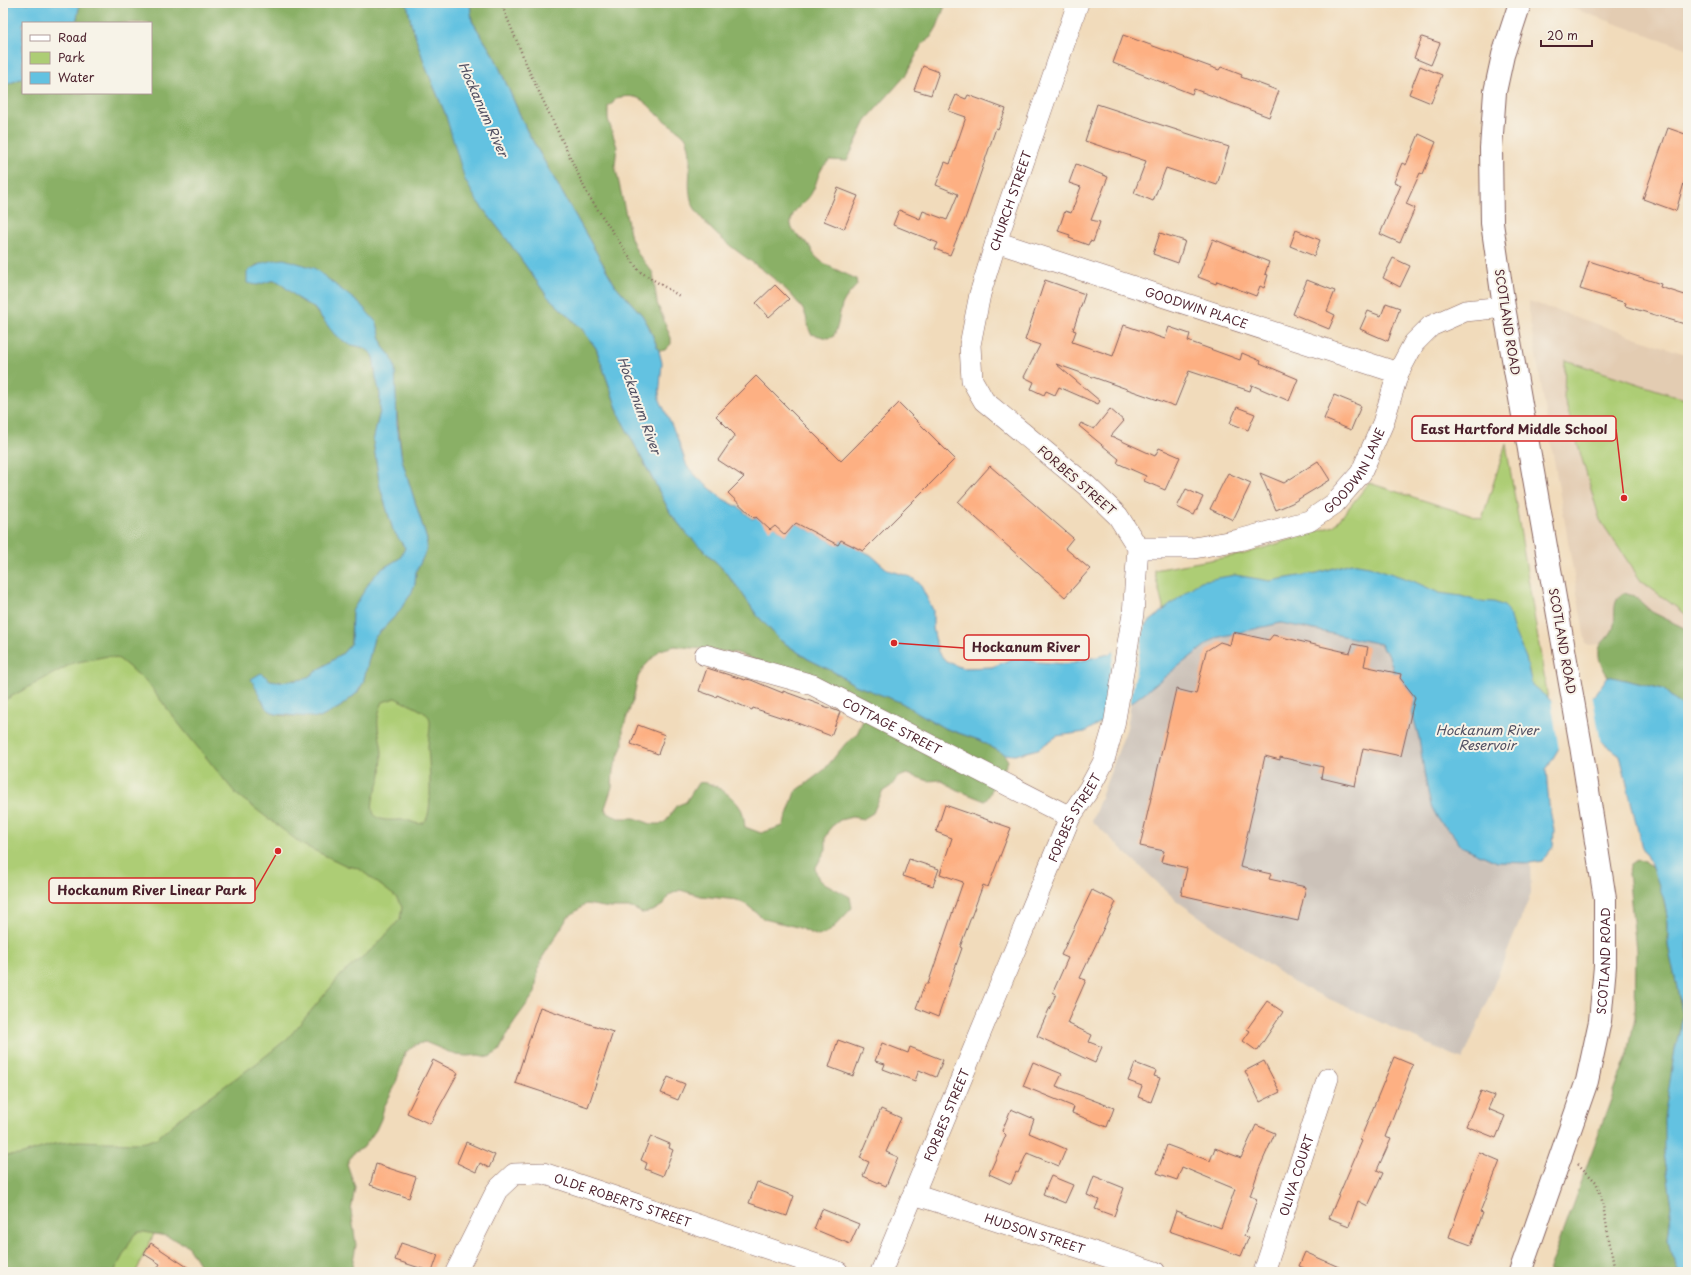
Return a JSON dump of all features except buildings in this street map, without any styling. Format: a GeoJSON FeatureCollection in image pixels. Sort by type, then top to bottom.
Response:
{"type":"FeatureCollection","features":[{"type":"Feature","properties":{"kind":"main road","name":"SCOTLAND ROAD"},"geometry":{"type":"LineString","coordinates":[[1520,3],[1498,73],[1495,92],[1491,148],[1492,223],[1504,307],[1573,697],[1605,899],[1605,966],[1600,1021],[1587,1081],[1520,1272]]}},
{"type":"Feature","properties":{"kind":"street","name":"CHURCH STREET"},"geometry":{"type":"LineString","coordinates":[[984,401],[972,380],[970,345],[980,294],[996,242],[1078,3]]}},
{"type":"Feature","properties":{"kind":"street","name":"GOODWIN PLACE"},"geometry":{"type":"LineString","coordinates":[[996,242],[1398,373]]}},
{"type":"Feature","properties":{"kind":"street","name":"GOODWIN LANE"},"geometry":{"type":"LineString","coordinates":[[1138,548],[1194,548],[1240,540],[1309,521],[1334,504],[1361,473],[1383,423],[1398,373],[1414,343],[1431,326],[1465,311],[1504,307]]}},
{"type":"Feature","properties":{"kind":"street","name":"FORBES STREET"},"geometry":{"type":"LineString","coordinates":[[881,1272],[1070,817],[1089,789],[1103,763],[1116,714],[1131,626],[1138,548],[1118,516],[1087,486],[984,401]]}},
{"type":"Feature","properties":{"kind":"street","name":"COTTAGE STREET"},"geometry":{"type":"LineString","coordinates":[[705,655],[813,685],[1070,817]]}},
{"type":"Feature","properties":{"kind":"street","name":"OLIVA COURT"},"geometry":{"type":"LineString","coordinates":[[1264,1272],[1328,1078]]}},
{"type":"Feature","properties":{"kind":"street","name":"OLDE ROBERTS STREET"},"geometry":{"type":"LineString","coordinates":[[456,1272],[497,1190],[514,1174],[543,1173],[838,1272]]}},
{"type":"Feature","properties":{"kind":"street","name":"HUDSON STREET"},"geometry":{"type":"LineString","coordinates":[[914,1194],[1155,1272]]}},
{"type":"Feature","properties":{"kind":"path"},"geometry":{"type":"LineString","coordinates":[[501,3],[530,73],[588,195],[640,271],[681,297]]}},
{"type":"Feature","properties":{"kind":"path"},"geometry":{"type":"LineString","coordinates":[[1563,1151],[1596,1182],[1601,1194],[1615,1272]]}},
{"type":"Feature","properties":{"kind":"shaded area"},"geometry":{"type":"Polygon","coordinates":[[[1557,3],[1688,3],[1688,49],[1557,3]]]}},
{"type":"Feature","properties":{"kind":"shaded area"},"geometry":{"type":"Polygon","coordinates":[[[1529,301],[1688,355],[1688,653],[1651,642],[1586,645],[1529,315],[1529,301]]]}},
{"type":"Feature","properties":{"kind":"shaded area"},"geometry":{"type":"Polygon","coordinates":[[[1281,623],[1381,644],[1383,650],[1388,653],[1394,673],[1401,674],[1415,697],[1416,728],[1439,821],[1452,833],[1461,846],[1497,862],[1530,863],[1531,894],[1463,1060],[1294,983],[1177,901],[1092,821],[1127,728],[1131,703],[1215,638],[1281,623]]]}},
{"type":"Feature","properties":{"kind":"green space"},"geometry":{"type":"Polygon","coordinates":[[[3,3],[10,3],[3,20],[3,3]]]}},
{"type":"Feature","properties":{"kind":"green space"},"geometry":{"type":"Polygon","coordinates":[[[77,3],[407,3],[411,23],[426,68],[445,113],[477,201],[506,238],[547,296],[582,329],[596,348],[620,417],[671,514],[687,534],[721,567],[740,590],[756,614],[780,640],[808,659],[834,672],[855,685],[900,702],[944,728],[979,740],[1004,754],[1008,761],[985,801],[960,791],[940,780],[929,781],[907,774],[898,777],[891,786],[882,792],[873,813],[863,819],[852,817],[840,820],[831,827],[826,837],[826,849],[815,869],[819,880],[850,897],[852,908],[829,932],[818,936],[797,927],[764,919],[747,905],[737,900],[701,896],[680,890],[669,895],[663,905],[653,911],[642,913],[632,908],[610,908],[586,904],[568,917],[542,958],[538,969],[535,993],[514,1022],[499,1051],[489,1057],[478,1055],[456,1055],[425,1042],[414,1045],[405,1053],[395,1086],[384,1107],[376,1130],[363,1148],[353,1153],[347,1164],[355,1187],[351,1211],[356,1245],[351,1272],[202,1272],[202,1269],[187,1245],[166,1236],[138,1232],[134,1235],[114,1272],[3,1272],[3,1156],[20,1155],[54,1144],[78,1141],[135,1143],[146,1142],[157,1138],[184,1115],[257,1063],[288,1038],[342,974],[377,945],[400,919],[402,907],[396,897],[358,868],[347,866],[303,845],[236,794],[146,681],[119,659],[108,656],[73,663],[3,701],[3,86],[22,78],[22,94],[152,94],[152,22],[76,22],[79,8],[77,3]],[[267,263],[256,265],[257,285],[268,280],[279,282],[300,300],[314,308],[320,317],[348,344],[365,348],[373,355],[380,394],[380,411],[373,441],[380,487],[393,530],[405,548],[400,558],[380,570],[352,611],[351,644],[343,653],[305,679],[281,682],[270,680],[266,708],[275,714],[320,718],[340,707],[357,693],[363,683],[374,638],[398,613],[415,584],[416,572],[426,551],[427,540],[402,460],[391,356],[383,347],[377,323],[267,263]],[[675,646],[660,650],[644,667],[638,677],[633,700],[623,728],[623,744],[613,770],[612,787],[605,808],[607,813],[618,818],[635,818],[651,824],[662,824],[667,820],[676,806],[686,802],[698,783],[704,783],[717,787],[735,801],[742,811],[745,827],[761,833],[783,826],[795,792],[824,770],[846,743],[856,736],[865,716],[804,678],[737,653],[675,646]],[[395,698],[383,702],[378,715],[378,727],[382,752],[381,774],[372,807],[375,816],[383,820],[407,820],[419,824],[426,820],[429,806],[430,785],[428,747],[430,719],[426,714],[413,706],[395,698]]]}},
{"type":"Feature","properties":{"kind":"green space"},"geometry":{"type":"Polygon","coordinates":[[[470,3],[946,3],[937,27],[931,37],[922,44],[906,75],[867,119],[847,161],[830,160],[825,164],[811,194],[793,214],[791,226],[793,230],[808,244],[813,254],[820,261],[830,267],[856,279],[857,285],[842,305],[833,337],[828,338],[811,334],[804,311],[792,296],[779,283],[732,247],[705,222],[694,207],[691,199],[689,182],[690,155],[686,138],[681,132],[661,118],[640,99],[630,96],[616,98],[613,103],[608,106],[608,119],[617,147],[615,165],[631,238],[638,254],[653,273],[657,303],[671,338],[671,344],[665,350],[659,351],[642,315],[615,285],[527,131],[495,58],[472,21],[470,3]]]}},
{"type":"Feature","properties":{"kind":"green space"},"geometry":{"type":"Polygon","coordinates":[[[1565,360],[1688,400],[1688,616],[1641,581],[1600,520],[1564,398],[1565,360]]]}},
{"type":"Feature","properties":{"kind":"green space"},"geometry":{"type":"Polygon","coordinates":[[[1506,444],[1552,724],[1369,604],[1171,640],[1154,570],[1244,554],[1334,526],[1369,483],[1482,519],[1506,444]]]}},
{"type":"Feature","properties":{"kind":"green space"},"geometry":{"type":"Polygon","coordinates":[[[282,520],[771,660],[659,634],[171,1198],[136,1272],[3,1272],[3,666],[282,520]]]}},
{"type":"Feature","properties":{"kind":"green space"},"geometry":{"type":"Polygon","coordinates":[[[1624,593],[1634,596],[1652,612],[1688,630],[1688,710],[1663,689],[1608,676],[1604,670],[1600,661],[1599,650],[1601,644],[1610,635],[1613,629],[1615,604],[1617,599],[1624,593]]]}},
{"type":"Feature","properties":{"kind":"green space"},"geometry":{"type":"Polygon","coordinates":[[[1637,860],[1643,861],[1653,868],[1663,895],[1668,922],[1668,945],[1683,1016],[1675,1049],[1664,1152],[1672,1206],[1668,1239],[1670,1250],[1680,1272],[1548,1272],[1628,1053],[1635,1018],[1636,950],[1628,873],[1631,864],[1637,860]]]}},
{"type":"Feature","properties":{"kind":"water"},"geometry":{"type":"Polygon","coordinates":[[[10,3],[77,3],[79,8],[76,22],[22,22],[22,78],[3,86],[3,20],[10,3]]]}},
{"type":"Feature","properties":{"kind":"water","name":"Hockanum River Reservoir"},"geometry":{"type":"Polygon","coordinates":[[[407,3],[470,3],[472,21],[495,58],[527,131],[615,285],[642,315],[648,325],[659,351],[662,363],[659,398],[677,437],[687,466],[698,478],[723,499],[740,508],[752,519],[756,517],[775,526],[785,535],[796,523],[838,545],[841,540],[871,555],[888,570],[911,577],[920,584],[933,610],[933,628],[938,652],[946,661],[962,668],[992,667],[1014,658],[1037,662],[1066,664],[1105,655],[1111,653],[1201,581],[1235,575],[1270,581],[1317,573],[1351,563],[1369,566],[1413,581],[1439,593],[1461,596],[1477,601],[1494,602],[1504,606],[1508,610],[1514,631],[1526,658],[1532,685],[1555,704],[1595,695],[1608,676],[1663,689],[1688,710],[1688,1272],[1680,1272],[1670,1250],[1668,1239],[1672,1206],[1664,1152],[1664,1118],[1675,1049],[1683,1016],[1668,945],[1668,922],[1664,900],[1653,868],[1642,848],[1620,755],[1601,741],[1559,748],[1546,770],[1549,805],[1554,830],[1553,847],[1542,861],[1530,863],[1497,862],[1461,846],[1452,833],[1439,821],[1431,806],[1419,738],[1412,712],[1415,697],[1400,678],[1401,674],[1394,673],[1388,653],[1383,650],[1381,644],[1281,623],[1215,638],[1131,703],[1085,732],[1057,736],[1038,749],[1015,755],[1004,754],[979,740],[944,728],[900,702],[855,685],[834,672],[808,659],[780,640],[756,614],[740,590],[721,567],[687,534],[671,514],[620,417],[596,348],[582,329],[547,296],[506,238],[477,201],[465,180],[445,113],[426,68],[411,23],[407,3]]]}},
{"type":"Feature","properties":{"kind":"water"},"geometry":{"type":"Polygon","coordinates":[[[284,259],[314,268],[361,305],[377,323],[383,347],[391,356],[395,367],[397,424],[402,460],[427,540],[426,551],[416,572],[415,584],[411,594],[398,613],[374,638],[363,683],[357,693],[340,707],[320,718],[275,714],[266,708],[251,679],[261,673],[270,680],[281,682],[305,679],[343,653],[351,644],[352,611],[370,581],[380,570],[400,558],[405,548],[393,530],[380,487],[373,441],[380,411],[380,394],[373,355],[365,348],[348,344],[335,335],[314,308],[300,300],[279,282],[274,280],[257,285],[247,283],[247,272],[255,266],[264,262],[284,259]]]}},
{"type":"Feature","properties":{"kind":"pier"},"geometry":{"type":"Polygon","coordinates":[[[1145,622],[1130,705],[1101,724],[1115,646],[1145,622]]]}},
{"type":"Feature","properties":{"kind":"pier"},"geometry":{"type":"Polygon","coordinates":[[[1592,694],[1601,743],[1559,750],[1551,700],[1556,702],[1592,694]]]}},
{"type":"Feature","properties":{"kind":"place","name":"East Hartford Middle School"},"geometry":{"type":"Point","coordinates":[1624,498]}},
{"type":"Feature","properties":{"kind":"place","name":"Hockanum River"},"geometry":{"type":"Point","coordinates":[894,643]}},
{"type":"Feature","properties":{"kind":"place","name":"Hockanum River Linear Park"},"geometry":{"type":"Point","coordinates":[278,851]}}]}
